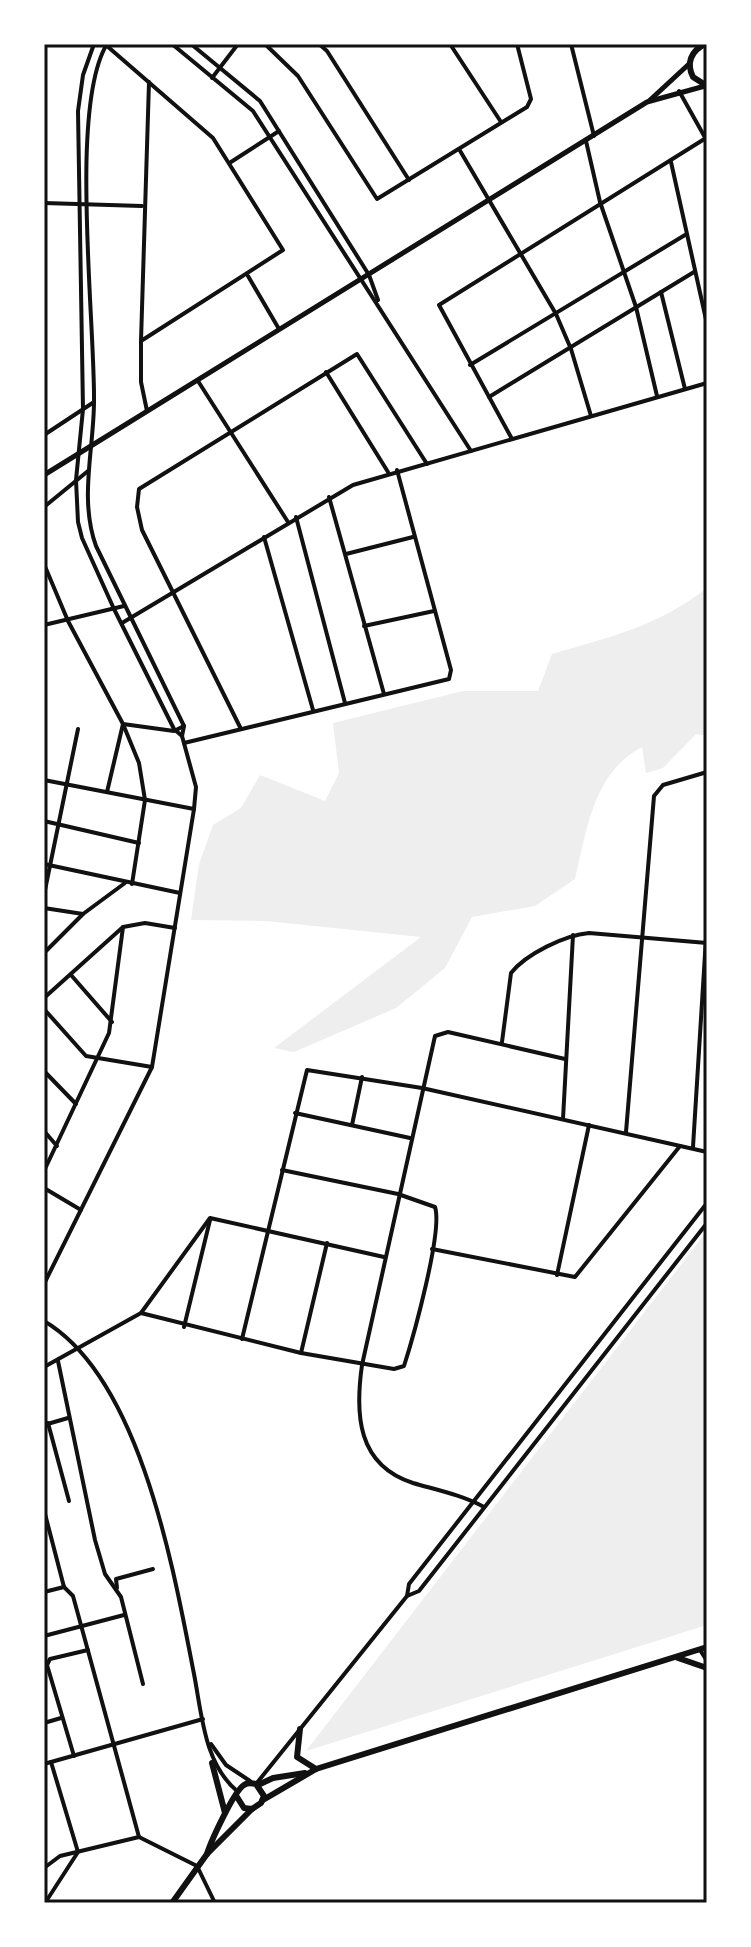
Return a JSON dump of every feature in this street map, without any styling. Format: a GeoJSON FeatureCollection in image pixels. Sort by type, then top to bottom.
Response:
{"type":"FeatureCollection","features":[{"type":"Feature","properties":{"kind":"main road"},"geometry":{"type":"LineString","coordinates":[[44,475],[647,102],[689,64],[694,44]]}},
{"type":"Feature","properties":{"kind":"main road"},"geometry":{"type":"LineString","coordinates":[[693,53],[705,44]]}},
{"type":"Feature","properties":{"kind":"main road"},"geometry":{"type":"LineString","coordinates":[[689,64],[693,77],[706,86]]}},
{"type":"Feature","properties":{"kind":"main road"},"geometry":{"type":"LineString","coordinates":[[647,102],[706,86]]}},
{"type":"Feature","properties":{"kind":"main road"},"geometry":{"type":"LineString","coordinates":[[207,1854],[243,1785],[312,1771],[703,1648]]}},
{"type":"Feature","properties":{"kind":"main road"},"geometry":{"type":"LineString","coordinates":[[674,1657],[707,1668]]}},
{"type":"Feature","properties":{"kind":"main road"},"geometry":{"type":"LineString","coordinates":[[300,1729],[297,1757],[312,1771]]}},
{"type":"Feature","properties":{"kind":"main road"},"geometry":{"type":"LineString","coordinates":[[212,1763],[226,1814]]}},
{"type":"Feature","properties":{"kind":"main road"},"geometry":{"type":"LineString","coordinates":[[173,1902],[207,1854],[252,1809],[312,1771]]}},
{"type":"Feature","properties":{"kind":"main road"},"geometry":{"type":"LineString","coordinates":[[256,1784],[263,1800]]}},
{"type":"Feature","properties":{"kind":"main road"},"geometry":{"type":"LineString","coordinates":[[238,1794],[244,1808],[252,1809]]}},
{"type":"Feature","properties":{"kind":"street"},"geometry":{"type":"LineString","coordinates":[[94,44],[80,90],[77,205],[83,409],[76,480],[82,538],[174,729],[182,736]]}},
{"type":"Feature","properties":{"kind":"street"},"geometry":{"type":"LineString","coordinates":[[44,1284],[152,1067],[194,809],[193,770],[182,736],[184,726],[91,532],[88,471],[94,402],[89,206],[92,93],[95,71],[106,44],[207,130],[231,162],[283,250],[247,276],[141,341]]}},
{"type":"Feature","properties":{"kind":"street"},"geometry":{"type":"LineString","coordinates":[[172,44],[248,106],[360,282],[379,302]]}},
{"type":"Feature","properties":{"kind":"street"},"geometry":{"type":"LineString","coordinates":[[191,44],[260,101],[369,275],[379,302],[471,451]]}},
{"type":"Feature","properties":{"kind":"street"},"geometry":{"type":"LineString","coordinates":[[212,78],[238,44]]}},
{"type":"Feature","properties":{"kind":"street"},"geometry":{"type":"LineString","coordinates":[[265,44],[298,76],[373,197],[381,198],[530,104],[517,44]]}},
{"type":"Feature","properties":{"kind":"street"},"geometry":{"type":"LineString","coordinates":[[319,44],[327,51],[409,180]]}},
{"type":"Feature","properties":{"kind":"street"},"geometry":{"type":"LineString","coordinates":[[327,51],[334,44]]}},
{"type":"Feature","properties":{"kind":"street"},"geometry":{"type":"LineString","coordinates":[[450,44],[502,123]]}},
{"type":"Feature","properties":{"kind":"street"},"geometry":{"type":"LineString","coordinates":[[571,44],[594,136]]}},
{"type":"Feature","properties":{"kind":"street"},"geometry":{"type":"LineString","coordinates":[[147,411],[141,382],[141,341],[149,82]]}},
{"type":"Feature","properties":{"kind":"street"},"geometry":{"type":"LineString","coordinates":[[512,439],[439,305],[600,202],[706,140],[679,91]]}},
{"type":"Feature","properties":{"kind":"street"},"geometry":{"type":"LineString","coordinates":[[231,162],[279,131]]}},
{"type":"Feature","properties":{"kind":"street"},"geometry":{"type":"LineString","coordinates":[[586,141],[600,202],[636,307],[657,396]]}},
{"type":"Feature","properties":{"kind":"street"},"geometry":{"type":"LineString","coordinates":[[459,149],[556,314],[571,349],[591,416]]}},
{"type":"Feature","properties":{"kind":"street"},"geometry":{"type":"LineString","coordinates":[[670,162],[707,324]]}},
{"type":"Feature","properties":{"kind":"street"},"geometry":{"type":"LineString","coordinates":[[44,203],[143,206]]}},
{"type":"Feature","properties":{"kind":"street"},"geometry":{"type":"LineString","coordinates":[[470,365],[685,235]]}},
{"type":"Feature","properties":{"kind":"street"},"geometry":{"type":"LineString","coordinates":[[489,397],[694,272]]}},
{"type":"Feature","properties":{"kind":"street"},"geometry":{"type":"LineString","coordinates":[[247,276],[279,329]]}},
{"type":"Feature","properties":{"kind":"street"},"geometry":{"type":"LineString","coordinates":[[661,292],[685,389]]}},
{"type":"Feature","properties":{"kind":"street"},"geometry":{"type":"LineString","coordinates":[[240,727],[138,520],[139,489],[353,355],[361,357],[427,464]]}},
{"type":"Feature","properties":{"kind":"street"},"geometry":{"type":"LineString","coordinates":[[326,372],[388,472]]}},
{"type":"Feature","properties":{"kind":"street"},"geometry":{"type":"LineString","coordinates":[[198,381],[288,522]]}},
{"type":"Feature","properties":{"kind":"street"},"geometry":{"type":"LineString","coordinates":[[122,623],[329,496],[388,472],[427,464],[707,383]]}},
{"type":"Feature","properties":{"kind":"street"},"geometry":{"type":"LineString","coordinates":[[45,433],[94,402]]}},
{"type":"Feature","properties":{"kind":"street"},"geometry":{"type":"LineString","coordinates":[[184,743],[240,727],[449,679],[451,670],[397,470]]}},
{"type":"Feature","properties":{"kind":"street"},"geometry":{"type":"LineString","coordinates":[[44,507],[88,471]]}},
{"type":"Feature","properties":{"kind":"street"},"geometry":{"type":"LineString","coordinates":[[329,496],[384,694]]}},
{"type":"Feature","properties":{"kind":"street"},"geometry":{"type":"LineString","coordinates":[[296,517],[345,703]]}},
{"type":"Feature","properties":{"kind":"street"},"geometry":{"type":"LineString","coordinates":[[264,537],[313,710]]}},
{"type":"Feature","properties":{"kind":"street"},"geometry":{"type":"LineString","coordinates":[[345,554],[413,537]]}},
{"type":"Feature","properties":{"kind":"street"},"geometry":{"type":"LineString","coordinates":[[44,564],[68,621],[123,724],[139,763],[145,800],[132,884]]}},
{"type":"Feature","properties":{"kind":"street"},"geometry":{"type":"LineString","coordinates":[[44,625],[124,606]]}},
{"type":"Feature","properties":{"kind":"street"},"geometry":{"type":"LineString","coordinates":[[364,626],[434,611]]}},
{"type":"Feature","properties":{"kind":"street"},"geometry":{"type":"LineString","coordinates":[[123,724],[174,729],[184,726]]}},
{"type":"Feature","properties":{"kind":"street"},"geometry":{"type":"LineString","coordinates":[[107,792],[123,724]]}},
{"type":"Feature","properties":{"kind":"street"},"geometry":{"type":"LineString","coordinates":[[44,895],[47,865],[78,729]]}},
{"type":"Feature","properties":{"kind":"street"},"geometry":{"type":"LineString","coordinates":[[626,1132],[640,937],[657,789],[707,772]]}},
{"type":"Feature","properties":{"kind":"street"},"geometry":{"type":"LineString","coordinates":[[44,780],[194,809]]}},
{"type":"Feature","properties":{"kind":"street"},"geometry":{"type":"LineString","coordinates":[[44,821],[139,843]]}},
{"type":"Feature","properties":{"kind":"street"},"geometry":{"type":"LineString","coordinates":[[47,865],[180,893]]}},
{"type":"Feature","properties":{"kind":"street"},"geometry":{"type":"LineString","coordinates":[[44,953],[83,914],[125,883]]}},
{"type":"Feature","properties":{"kind":"street"},"geometry":{"type":"LineString","coordinates":[[44,908],[83,914]]}},
{"type":"Feature","properties":{"kind":"street"},"geometry":{"type":"LineString","coordinates":[[692,1148],[707,922]]}},
{"type":"Feature","properties":{"kind":"street"},"geometry":{"type":"LineString","coordinates":[[44,998],[123,927],[145,923],[175,928]]}},
{"type":"Feature","properties":{"kind":"street"},"geometry":{"type":"LineString","coordinates":[[44,1171],[98,1060],[112,1022],[123,927]]}},
{"type":"Feature","properties":{"kind":"street"},"geometry":{"type":"LineString","coordinates":[[502,1043],[511,973],[519,964],[573,935],[589,933],[706,943]]}},
{"type":"Feature","properties":{"kind":"street"},"geometry":{"type":"LineString","coordinates":[[563,1119],[573,935]]}},
{"type":"Feature","properties":{"kind":"street"},"geometry":{"type":"LineString","coordinates":[[71,975],[112,1022]]}},
{"type":"Feature","properties":{"kind":"street"},"geometry":{"type":"LineString","coordinates":[[44,1009],[81,1052],[98,1060],[152,1067]]}},
{"type":"Feature","properties":{"kind":"street"},"geometry":{"type":"LineString","coordinates":[[484,1507],[472,1500],[400,1478],[378,1462],[366,1445],[359,1421],[357,1400],[362,1365],[410,1138],[438,1033],[502,1043],[565,1059]]}},
{"type":"Feature","properties":{"kind":"street"},"geometry":{"type":"LineString","coordinates":[[242,1339],[307,1070],[422,1088],[707,1152]]}},
{"type":"Feature","properties":{"kind":"street"},"geometry":{"type":"LineString","coordinates":[[44,1071],[76,1104]]}},
{"type":"Feature","properties":{"kind":"street"},"geometry":{"type":"LineString","coordinates":[[352,1125],[362,1077]]}},
{"type":"Feature","properties":{"kind":"street"},"geometry":{"type":"LineString","coordinates":[[295,1113],[410,1138]]}},
{"type":"Feature","properties":{"kind":"street"},"geometry":{"type":"LineString","coordinates":[[557,1275],[589,1125]]}},
{"type":"Feature","properties":{"kind":"street"},"geometry":{"type":"LineString","coordinates":[[44,1131],[57,1146]]}},
{"type":"Feature","properties":{"kind":"street"},"geometry":{"type":"LineString","coordinates":[[432,1249],[569,1278],[579,1273],[681,1146]]}},
{"type":"Feature","properties":{"kind":"street"},"geometry":{"type":"LineString","coordinates":[[141,1313],[184,1327],[301,1353],[362,1365],[394,1369],[404,1366],[432,1249],[437,1223],[435,1207],[398,1194],[282,1170]]}},
{"type":"Feature","properties":{"kind":"street"},"geometry":{"type":"LineString","coordinates":[[44,1188],[81,1210]]}},
{"type":"Feature","properties":{"kind":"street"},"geometry":{"type":"LineString","coordinates":[[407,1596],[409,1584],[472,1500],[707,1203]]}},
{"type":"Feature","properties":{"kind":"street"},"geometry":{"type":"LineString","coordinates":[[210,1218],[384,1257]]}},
{"type":"Feature","properties":{"kind":"street"},"geometry":{"type":"LineString","coordinates":[[44,1367],[141,1313],[210,1218]]}},
{"type":"Feature","properties":{"kind":"street"},"geometry":{"type":"LineString","coordinates":[[184,1327],[210,1218]]}},
{"type":"Feature","properties":{"kind":"street"},"geometry":{"type":"LineString","coordinates":[[209,1740],[226,1765],[256,1784],[407,1596],[419,1591],[707,1223]]}},
{"type":"Feature","properties":{"kind":"street"},"geometry":{"type":"LineString","coordinates":[[301,1353],[327,1243]]}},
{"type":"Feature","properties":{"kind":"street"},"geometry":{"type":"LineString","coordinates":[[44,1321],[78,1349],[115,1407],[159,1516],[177,1581],[212,1763],[238,1794]]}},
{"type":"Feature","properties":{"kind":"street"},"geometry":{"type":"LineString","coordinates":[[58,1361],[102,1566],[108,1580],[118,1590]]}},
{"type":"Feature","properties":{"kind":"street"},"geometry":{"type":"LineString","coordinates":[[68,1418],[46,1424],[69,1501]]}},
{"type":"Feature","properties":{"kind":"street"},"geometry":{"type":"LineString","coordinates":[[534,1421],[544,1430]]}},
{"type":"Feature","properties":{"kind":"street"},"geometry":{"type":"LineString","coordinates":[[44,1510],[64,1587],[73,1596],[139,1837]]}},
{"type":"Feature","properties":{"kind":"street"},"geometry":{"type":"LineString","coordinates":[[143,1684],[116,1579],[153,1569]]}},
{"type":"Feature","properties":{"kind":"street"},"geometry":{"type":"LineString","coordinates":[[44,1592],[64,1587]]}},
{"type":"Feature","properties":{"kind":"street"},"geometry":{"type":"LineString","coordinates":[[44,1636],[124,1615]]}},
{"type":"Feature","properties":{"kind":"street"},"geometry":{"type":"LineString","coordinates":[[703,1648],[707,1661]]}},
{"type":"Feature","properties":{"kind":"street"},"geometry":{"type":"LineString","coordinates":[[74,1756],[46,1678],[47,1665],[50,1659],[88,1650]]}},
{"type":"Feature","properties":{"kind":"street"},"geometry":{"type":"LineString","coordinates":[[44,1723],[61,1718]]}},
{"type":"Feature","properties":{"kind":"street"},"geometry":{"type":"LineString","coordinates":[[44,1764],[203,1719]]}},
{"type":"Feature","properties":{"kind":"street"},"geometry":{"type":"LineString","coordinates":[[45,1903],[78,1852],[51,1762]]}},
{"type":"Feature","properties":{"kind":"street"},"geometry":{"type":"LineString","coordinates":[[44,1866],[60,1856],[139,1837],[197,1866],[215,1903]]}},
{"type":"Feature","properties":{"kind":"shaded area"},"geometry":{"type":"Polygon","coordinates":[[[707,588],[707,736],[696,734],[663,768],[646,773],[642,747],[613,772],[595,804],[575,879],[535,906],[472,917],[445,968],[396,1008],[294,1052],[274,1048],[421,937],[266,921],[191,920],[199,864],[213,825],[241,808],[260,775],[325,801],[339,773],[333,723],[463,691],[538,691],[552,654],[652,621],[707,588]]]}},
{"type":"Feature","properties":{"kind":"shaded area"},"geometry":{"type":"Polygon","coordinates":[[[707,1231],[707,1625],[306,1751],[707,1231]]]}}]}
